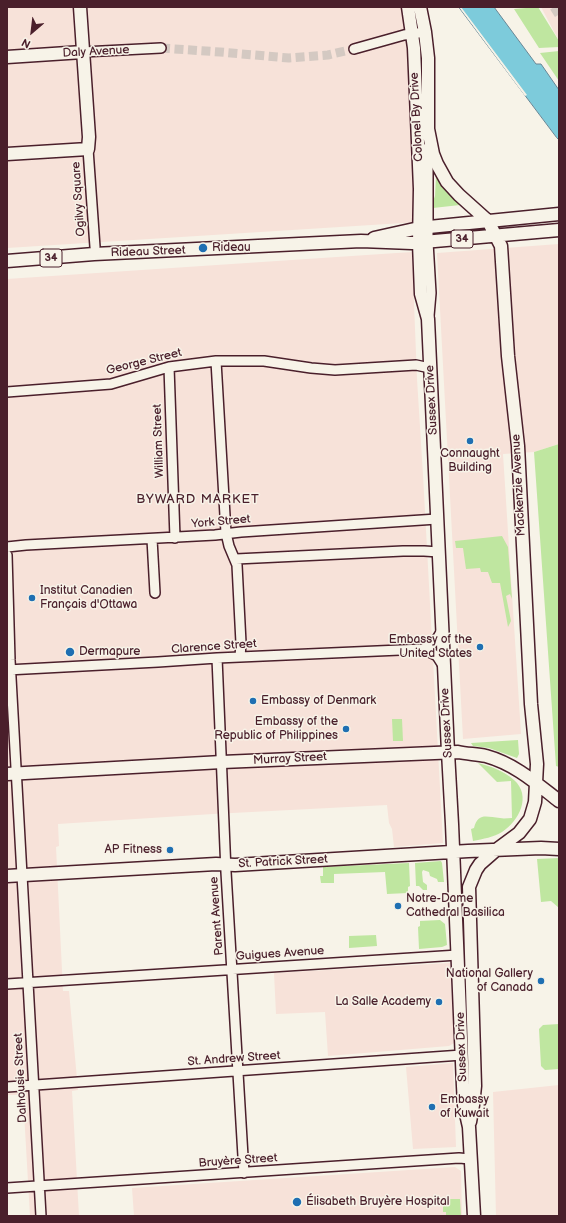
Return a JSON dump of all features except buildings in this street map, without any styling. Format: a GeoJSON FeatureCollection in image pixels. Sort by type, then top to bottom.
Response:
{"type":"FeatureCollection","features":[{"type":"Feature","properties":{"kind":"main road"},"geometry":{"type":"LineString","coordinates":[[7,154],[88,149],[89,137],[80,7]]}},
{"type":"Feature","properties":{"kind":"main road","name":"Colonel By Drive"},"geometry":{"type":"LineString","coordinates":[[408,7],[412,34],[420,189],[424,227]]}},
{"type":"Feature","properties":{"kind":"main road","name":"Colonel By Drive"},"geometry":{"type":"LineString","coordinates":[[420,7],[428,58],[428,129]]}},
{"type":"Feature","properties":{"kind":"main road","name":"Daly Avenue"},"geometry":{"type":"LineString","coordinates":[[7,57],[83,52]]}},
{"type":"Feature","properties":{"kind":"main road","name":"Mackenzie Avenue"},"geometry":{"type":"LineString","coordinates":[[428,129],[433,154],[442,174],[453,189],[488,221],[501,246],[508,356],[518,446],[531,704],[537,764],[535,802],[530,819],[519,833],[496,850]]}},
{"type":"Feature","properties":{"kind":"main road","name":"Rideau Street"},"geometry":{"type":"LineString","coordinates":[[361,241],[424,227],[559,214]]}},
{"type":"Feature","properties":{"kind":"main road","name":"Sussex Drive"},"geometry":{"type":"LineString","coordinates":[[424,227],[422,294],[428,319],[464,1105],[469,1127],[474,1216]]}},
{"type":"Feature","properties":{"kind":"main road","name":"Rideau Street"},"geometry":{"type":"LineString","coordinates":[[7,261],[94,254],[361,241],[402,244],[559,230]]}},
{"type":"Feature","properties":{"kind":"main road","name":"Murray Street"},"geometry":{"type":"LineString","coordinates":[[11,774],[222,762],[448,752],[474,754],[495,759],[518,769],[559,802]]}},
{"type":"Feature","properties":{"kind":"main road","name":"St. Patrick Street"},"geometry":{"type":"LineString","coordinates":[[7,876],[453,852],[541,848],[559,849]]}},
{"type":"Feature","properties":{"kind":"main road","name":"Sussex Drive"},"geometry":{"type":"LineString","coordinates":[[469,1127],[474,1105],[475,1086],[469,887],[476,870],[484,860],[496,850]]}},
{"type":"Feature","properties":{"kind":"street"},"geometry":{"type":"LineString","coordinates":[[354,49],[404,35],[425,32]]}},
{"type":"Feature","properties":{"kind":"street","name":"Daly Avenue"},"geometry":{"type":"LineString","coordinates":[[83,52],[161,48]]}},
{"type":"Feature","properties":{"kind":"street","name":"Colonel By Drive"},"geometry":{"type":"LineString","coordinates":[[424,227],[428,129]]}},
{"type":"Feature","properties":{"kind":"street","name":"Ogilvy Square"},"geometry":{"type":"LineString","coordinates":[[88,149],[95,247]]}},
{"type":"Feature","properties":{"kind":"street"},"geometry":{"type":"LineString","coordinates":[[216,361],[226,533],[229,546],[236,559],[237,565],[241,643],[240,657]]}},
{"type":"Feature","properties":{"kind":"street","name":"George Street"},"geometry":{"type":"LineString","coordinates":[[7,392],[111,384],[169,367],[216,361],[264,361],[335,370],[416,365],[430,368]]}},
{"type":"Feature","properties":{"kind":"street","name":"William Street"},"geometry":{"type":"LineString","coordinates":[[169,367],[175,538]]}},
{"type":"Feature","properties":{"kind":"street","name":"York Street"},"geometry":{"type":"LineString","coordinates":[[7,547],[175,538],[226,533],[437,519]]}},
{"type":"Feature","properties":{"kind":"street"},"geometry":{"type":"LineString","coordinates":[[152,539],[155,593]]}},
{"type":"Feature","properties":{"kind":"street"},"geometry":{"type":"LineString","coordinates":[[236,559],[424,550],[439,552]]}},
{"type":"Feature","properties":{"kind":"street","name":"Dalhousie Street"},"geometry":{"type":"LineString","coordinates":[[7,554],[11,774],[23,875],[41,1216]]}},
{"type":"Feature","properties":{"kind":"street"},"geometry":{"type":"LineString","coordinates":[[423,649],[429,647],[435,642],[442,630]]}},
{"type":"Feature","properties":{"kind":"street"},"geometry":{"type":"LineString","coordinates":[[423,649],[437,656],[444,668]]}},
{"type":"Feature","properties":{"kind":"street","name":"Clarence Street"},"geometry":{"type":"LineString","coordinates":[[9,670],[217,658],[423,649]]}},
{"type":"Feature","properties":{"kind":"street","name":"Parent Avenue"},"geometry":{"type":"LineString","coordinates":[[217,658],[226,865],[244,1173]]}},
{"type":"Feature","properties":{"kind":"street","name":"Guigues Avenue"},"geometry":{"type":"LineString","coordinates":[[7,984],[458,955]]}},
{"type":"Feature","properties":{"kind":"street","name":"St. Andrew Street"},"geometry":{"type":"LineString","coordinates":[[7,1087],[462,1054]]}},
{"type":"Feature","properties":{"kind":"street","name":"Bruyère Street"},"geometry":{"type":"LineString","coordinates":[[7,1188],[459,1158],[470,1159]]}},
{"type":"Feature","properties":{"kind":"shaded area"},"geometry":{"type":"Polygon","coordinates":[[[7,7],[401,7],[411,57],[419,222],[7,248],[7,7]]]}},
{"type":"Feature","properties":{"kind":"shaded area"},"geometry":{"type":"Polygon","coordinates":[[[541,7],[559,7],[559,41],[541,7]]]}},
{"type":"Feature","properties":{"kind":"shaded area"},"geometry":{"type":"Polygon","coordinates":[[[559,244],[559,444],[534,452],[503,454],[521,734],[463,739],[437,253],[559,244]]]}},
{"type":"Feature","properties":{"kind":"shaded area"},"geometry":{"type":"Polygon","coordinates":[[[412,252],[417,379],[443,843],[394,847],[387,805],[58,824],[59,846],[56,847],[63,991],[69,991],[78,1090],[72,1091],[79,1216],[30,1216],[23,1095],[7,1095],[7,279],[412,252]]]}},
{"type":"Feature","properties":{"kind":"shaded area"},"geometry":{"type":"Polygon","coordinates":[[[450,963],[454,1043],[449,1046],[328,1056],[325,1012],[276,1014],[274,973],[450,963]]]}},
{"type":"Feature","properties":{"kind":"shaded area","name":"Embassy of Kuwait"},"geometry":{"type":"Polygon","coordinates":[[[453,1063],[456,1147],[413,1149],[406,1067],[453,1063]]]}},
{"type":"Feature","properties":{"kind":"shaded area"},"geometry":{"type":"Polygon","coordinates":[[[559,1085],[559,1216],[496,1216],[493,1092],[559,1085]]]}},
{"type":"Feature","properties":{"kind":"shaded area","name":"Élisabeth Bruyère Hospital"},"geometry":{"type":"Polygon","coordinates":[[[455,1167],[461,1171],[462,1216],[134,1216],[132,1188],[455,1167]]]}},
{"type":"Feature","properties":{"kind":"green space"},"geometry":{"type":"Polygon","coordinates":[[[538,7],[559,41],[559,47],[539,48],[514,9],[538,7]]]}},
{"type":"Feature","properties":{"kind":"green space"},"geometry":{"type":"Polygon","coordinates":[[[559,51],[559,81],[540,53],[559,51]]]}},
{"type":"Feature","properties":{"kind":"green space"},"geometry":{"type":"Polygon","coordinates":[[[436,177],[442,186],[460,205],[433,208],[432,204],[435,196],[436,177]]]}},
{"type":"Feature","properties":{"kind":"green space"},"geometry":{"type":"Polygon","coordinates":[[[559,444],[559,767],[556,766],[534,452],[559,444]]]}},
{"type":"Feature","properties":{"kind":"green space"},"geometry":{"type":"Polygon","coordinates":[[[502,536],[508,547],[512,599],[510,594],[506,596],[511,621],[508,627],[500,583],[492,583],[488,572],[481,572],[480,568],[466,569],[463,548],[456,548],[455,541],[502,536]]]}},
{"type":"Feature","properties":{"kind":"green space"},"geometry":{"type":"Polygon","coordinates":[[[392,719],[402,719],[403,741],[393,741],[392,719]]]}},
{"type":"Feature","properties":{"kind":"green space"},"geometry":{"type":"Polygon","coordinates":[[[518,740],[519,754],[517,758],[489,748],[473,746],[471,743],[518,740]]]}},
{"type":"Feature","properties":{"kind":"green space"},"geometry":{"type":"Polygon","coordinates":[[[478,763],[497,769],[514,780],[522,793],[523,801],[514,821],[502,832],[488,838],[473,841],[471,829],[474,828],[478,820],[481,818],[512,818],[511,781],[497,782],[478,763]]]}},
{"type":"Feature","properties":{"kind":"green space"},"geometry":{"type":"Polygon","coordinates":[[[559,858],[559,908],[551,901],[541,902],[537,859],[559,858]]]}},
{"type":"Feature","properties":{"kind":"green space"},"geometry":{"type":"Polygon","coordinates":[[[441,861],[444,882],[438,882],[437,879],[430,876],[429,872],[423,870],[423,882],[427,885],[427,890],[423,890],[419,886],[416,886],[415,863],[441,861]]]}},
{"type":"Feature","properties":{"kind":"green space"},"geometry":{"type":"Polygon","coordinates":[[[409,863],[410,886],[408,887],[408,893],[387,894],[385,872],[334,874],[334,883],[321,883],[320,876],[323,876],[323,867],[409,863]]]}},
{"type":"Feature","properties":{"kind":"green space"},"geometry":{"type":"Polygon","coordinates":[[[440,920],[445,924],[447,945],[442,947],[419,949],[418,927],[420,926],[420,921],[440,920]]]}},
{"type":"Feature","properties":{"kind":"green space"},"geometry":{"type":"Polygon","coordinates":[[[376,935],[377,946],[349,948],[349,936],[376,935]]]}},
{"type":"Feature","properties":{"kind":"green space"},"geometry":{"type":"Polygon","coordinates":[[[559,1024],[559,1069],[545,1070],[541,1066],[539,1029],[543,1025],[559,1024]]]}},
{"type":"Feature","properties":{"kind":"green space"},"geometry":{"type":"Polygon","coordinates":[[[443,1199],[460,1199],[461,1216],[446,1216],[446,1212],[443,1212],[443,1199]]]}},
{"type":"Feature","properties":{"kind":"water"},"geometry":{"type":"Polygon","coordinates":[[[459,7],[494,7],[536,64],[541,64],[559,90],[559,140],[557,138],[459,7]]]}},
{"type":"Feature","properties":{"kind":"pier"},"geometry":{"type":"Polygon","coordinates":[[[459,7],[461,7],[527,95],[525,96],[459,7]]]}},
{"type":"Feature","properties":{"kind":"tunnel"},"geometry":{"type":"LineString","coordinates":[[554,7],[559,15]]}},
{"type":"Feature","properties":{"kind":"tunnel"},"geometry":{"type":"LineString","coordinates":[[161,48],[289,58],[328,55],[354,49]]}},
{"type":"Feature","properties":{"kind":"place","name":"Rideau"},"geometry":{"type":"Point","coordinates":[203,248]}},
{"type":"Feature","properties":{"kind":"place","name":"Connaught Building"},"geometry":{"type":"Point","coordinates":[470,441]}},
{"type":"Feature","properties":{"kind":"place","name":"Institut Canadien Français d'Ottawa"},"geometry":{"type":"Point","coordinates":[32,598]}},
{"type":"Feature","properties":{"kind":"place","name":"Embassy of the United States"},"geometry":{"type":"Point","coordinates":[480,647]}},
{"type":"Feature","properties":{"kind":"place","name":"Dermapure"},"geometry":{"type":"Point","coordinates":[70,652]}},
{"type":"Feature","properties":{"kind":"place","name":"Embassy of Denmark"},"geometry":{"type":"Point","coordinates":[253,701]}},
{"type":"Feature","properties":{"kind":"place","name":"Embassy of the Republic of Philippines"},"geometry":{"type":"Point","coordinates":[346,729]}},
{"type":"Feature","properties":{"kind":"place","name":"AP Fitness"},"geometry":{"type":"Point","coordinates":[170,850]}},
{"type":"Feature","properties":{"kind":"place","name":"Notre-Dame Cathedral Basilica"},"geometry":{"type":"Point","coordinates":[398,906]}},
{"type":"Feature","properties":{"kind":"place","name":"National Gallery of Canada"},"geometry":{"type":"Point","coordinates":[541,981]}},
{"type":"Feature","properties":{"kind":"place","name":"La Salle Academy"},"geometry":{"type":"Point","coordinates":[439,1002]}},
{"type":"Feature","properties":{"kind":"place","name":"Embassy of Kuwait"},"geometry":{"type":"Point","coordinates":[432,1107]}},
{"type":"Feature","properties":{"kind":"place","name":"Élisabeth Bruyère Hospital"},"geometry":{"type":"Point","coordinates":[297,1202]}},
{"type":"Feature","properties":{"kind":"district","name":"BYWARD MARKET"},"geometry":{"type":"Point","coordinates":[198,500]}}]}
